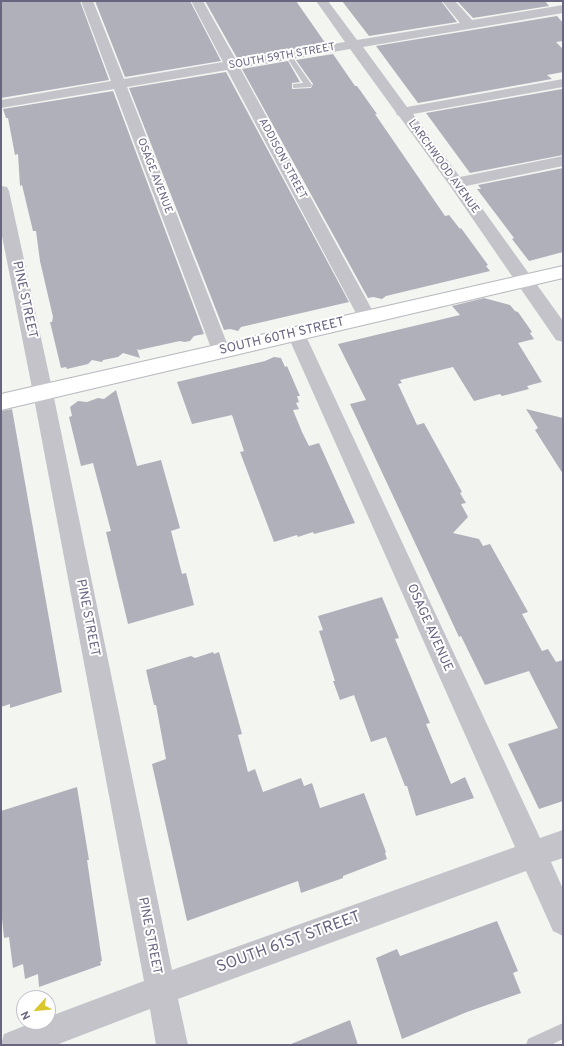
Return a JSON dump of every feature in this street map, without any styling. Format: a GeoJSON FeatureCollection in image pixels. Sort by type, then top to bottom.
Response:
{"type":"FeatureCollection","features":[{"type":"Feature","properties":{"kind":"street","name":"OSAGE AVENUE"},"geometry":{"type":"LineString","coordinates":[[87,1],[221,351]]}},
{"type":"Feature","properties":{"kind":"street","name":"ADDISON STREET"},"geometry":{"type":"LineString","coordinates":[[197,1],[367,317]]}},
{"type":"Feature","properties":{"kind":"street","name":"LARCHWOOD AVENUE"},"geometry":{"type":"LineString","coordinates":[[322,1],[402,112],[456,183],[563,335]]}},
{"type":"Feature","properties":{"kind":"street"},"geometry":{"type":"LineString","coordinates":[[448,1],[469,25]]}},
{"type":"Feature","properties":{"kind":"street"},"geometry":{"type":"LineString","coordinates":[[558,1],[563,8]]}},
{"type":"Feature","properties":{"kind":"street","name":"SOUTH 59TH STREET"},"geometry":{"type":"LineString","coordinates":[[1,104],[354,45],[563,8]]}},
{"type":"Feature","properties":{"kind":"street"},"geometry":{"type":"LineString","coordinates":[[402,112],[563,83]]}},
{"type":"Feature","properties":{"kind":"street"},"geometry":{"type":"LineString","coordinates":[[456,183],[563,161]]}},
{"type":"Feature","properties":{"kind":"street","name":"PINE STREET"},"geometry":{"type":"LineString","coordinates":[[1,191],[43,392],[172,1045]]}},
{"type":"Feature","properties":{"kind":"street","name":"SOUTH 60TH STREET"},"geometry":{"type":"LineString","coordinates":[[1,402],[563,272]]}},
{"type":"Feature","properties":{"kind":"street","name":"OSAGE AVENUE"},"geometry":{"type":"LineString","coordinates":[[296,334],[563,921]]}},
{"type":"Feature","properties":{"kind":"street","name":"SOUTH 61ST STREET"},"geometry":{"type":"LineString","coordinates":[[15,1045],[160,990],[563,844]]}},
{"type":"Feature","properties":{"kind":"lane"},"geometry":{"type":"LineString","coordinates":[[289,56],[308,85],[296,86]]}},
{"type":"Feature","properties":{"kind":"lane"},"geometry":{"type":"LineString","coordinates":[[534,1045],[563,1031]]}},
{"type":"Feature","properties":{"kind":"building"},"geometry":{"type":"Polygon","coordinates":[[[1,1],[80,1],[109,80],[1,98],[1,1]]]}},
{"type":"Feature","properties":{"kind":"building"},"geometry":{"type":"Polygon","coordinates":[[[95,1],[190,1],[221,61],[125,77],[95,1]]]}},
{"type":"Feature","properties":{"kind":"building"},"geometry":{"type":"Polygon","coordinates":[[[205,1],[296,1],[326,44],[237,58],[205,1]]]}},
{"type":"Feature","properties":{"kind":"building"},"geometry":{"type":"Polygon","coordinates":[[[342,1],[441,1],[457,22],[369,36],[342,1]]]}},
{"type":"Feature","properties":{"kind":"building"},"geometry":{"type":"Polygon","coordinates":[[[457,1],[545,1],[549,6],[473,18],[457,1]]]}},
{"type":"Feature","properties":{"kind":"building"},"geometry":{"type":"Polygon","coordinates":[[[557,16],[563,23],[563,41],[556,42],[563,49],[563,72],[547,75],[552,79],[418,103],[376,46],[557,16]]]}},
{"type":"Feature","properties":{"kind":"building"},"geometry":{"type":"Polygon","coordinates":[[[333,54],[377,114],[375,114],[445,216],[449,215],[460,229],[461,228],[488,265],[486,266],[490,271],[386,296],[382,299],[373,297],[368,298],[242,69],[288,61],[300,82],[292,83],[292,89],[311,88],[313,84],[296,60],[333,54]]]}},
{"type":"Feature","properties":{"kind":"building"},"geometry":{"type":"Polygon","coordinates":[[[226,72],[349,302],[241,327],[238,331],[230,329],[224,330],[129,88],[226,72]]]}},
{"type":"Feature","properties":{"kind":"building"},"geometry":{"type":"Polygon","coordinates":[[[562,89],[563,155],[470,173],[426,113],[562,89]]]}},
{"type":"Feature","properties":{"kind":"building"},"geometry":{"type":"Polygon","coordinates":[[[113,91],[204,334],[194,336],[190,341],[180,341],[139,350],[137,349],[140,358],[123,353],[118,357],[103,360],[102,362],[92,360],[88,364],[67,369],[66,367],[61,368],[50,322],[52,322],[53,317],[40,261],[36,231],[33,231],[22,185],[20,186],[18,154],[15,155],[8,118],[6,118],[3,109],[113,91]]]}},
{"type":"Feature","properties":{"kind":"building"},"geometry":{"type":"Polygon","coordinates":[[[563,168],[563,252],[529,261],[512,239],[514,238],[477,189],[481,189],[478,185],[563,168]]]}},
{"type":"Feature","properties":{"kind":"building"},"geometry":{"type":"Polygon","coordinates":[[[484,298],[510,305],[515,311],[518,312],[532,332],[530,333],[534,339],[518,343],[542,382],[527,386],[529,389],[502,396],[500,394],[474,401],[453,367],[400,380],[402,383],[398,384],[417,425],[424,423],[462,492],[460,493],[466,503],[461,504],[468,517],[453,533],[479,539],[483,546],[490,544],[528,612],[522,614],[542,651],[548,649],[556,662],[563,660],[563,801],[539,809],[508,744],[558,728],[529,671],[485,685],[461,636],[459,637],[350,404],[366,400],[338,344],[460,315],[452,306],[484,298]]]}},
{"type":"Feature","properties":{"kind":"building"},"geometry":{"type":"Polygon","coordinates":[[[274,357],[281,358],[285,367],[287,366],[300,396],[297,396],[299,402],[296,403],[299,409],[293,410],[302,432],[309,446],[319,443],[355,523],[314,534],[313,532],[298,537],[297,535],[274,542],[240,452],[244,451],[232,415],[192,424],[177,382],[265,361],[274,357]]]}},
{"type":"Feature","properties":{"kind":"building"},"geometry":{"type":"Polygon","coordinates":[[[116,390],[137,466],[161,460],[180,528],[171,531],[182,574],[186,573],[194,605],[128,624],[106,532],[111,531],[93,463],[81,466],[69,417],[72,416],[70,407],[78,401],[87,402],[98,398],[104,399],[116,390]]]}},
{"type":"Feature","properties":{"kind":"building"},"geometry":{"type":"Polygon","coordinates":[[[12,409],[62,692],[10,708],[10,704],[1,707],[1,411],[12,409]]]}},
{"type":"Feature","properties":{"kind":"building"},"geometry":{"type":"Polygon","coordinates":[[[526,409],[563,418],[563,474],[535,430],[538,428],[526,409]]]}},
{"type":"Feature","properties":{"kind":"building"},"geometry":{"type":"Polygon","coordinates":[[[382,597],[399,638],[395,639],[430,723],[426,724],[451,784],[465,777],[474,798],[416,816],[407,786],[405,786],[386,737],[371,742],[354,695],[340,700],[319,631],[323,630],[318,616],[382,597]]]}},
{"type":"Feature","properties":{"kind":"building"},"geometry":{"type":"Polygon","coordinates":[[[213,652],[214,654],[219,652],[242,734],[238,735],[248,772],[255,769],[263,792],[301,778],[304,786],[312,783],[320,808],[364,793],[386,852],[387,859],[343,876],[343,878],[301,893],[298,881],[187,921],[152,764],[166,759],[156,705],[154,705],[146,670],[191,656],[195,658],[213,652]]]}},
{"type":"Feature","properties":{"kind":"building"},"geometry":{"type":"Polygon","coordinates":[[[77,787],[89,860],[87,860],[102,961],[100,962],[101,965],[39,987],[38,974],[25,979],[23,964],[13,968],[9,937],[4,938],[1,908],[1,811],[77,787]]]}},
{"type":"Feature","properties":{"kind":"building"},"geometry":{"type":"Polygon","coordinates":[[[497,921],[518,971],[513,973],[521,993],[467,1012],[402,1039],[376,958],[397,949],[400,956],[497,921]]]}},
{"type":"Feature","properties":{"kind":"building"},"geometry":{"type":"Polygon","coordinates":[[[350,1020],[358,1045],[291,1045],[291,1044],[350,1020]]]}}]}
